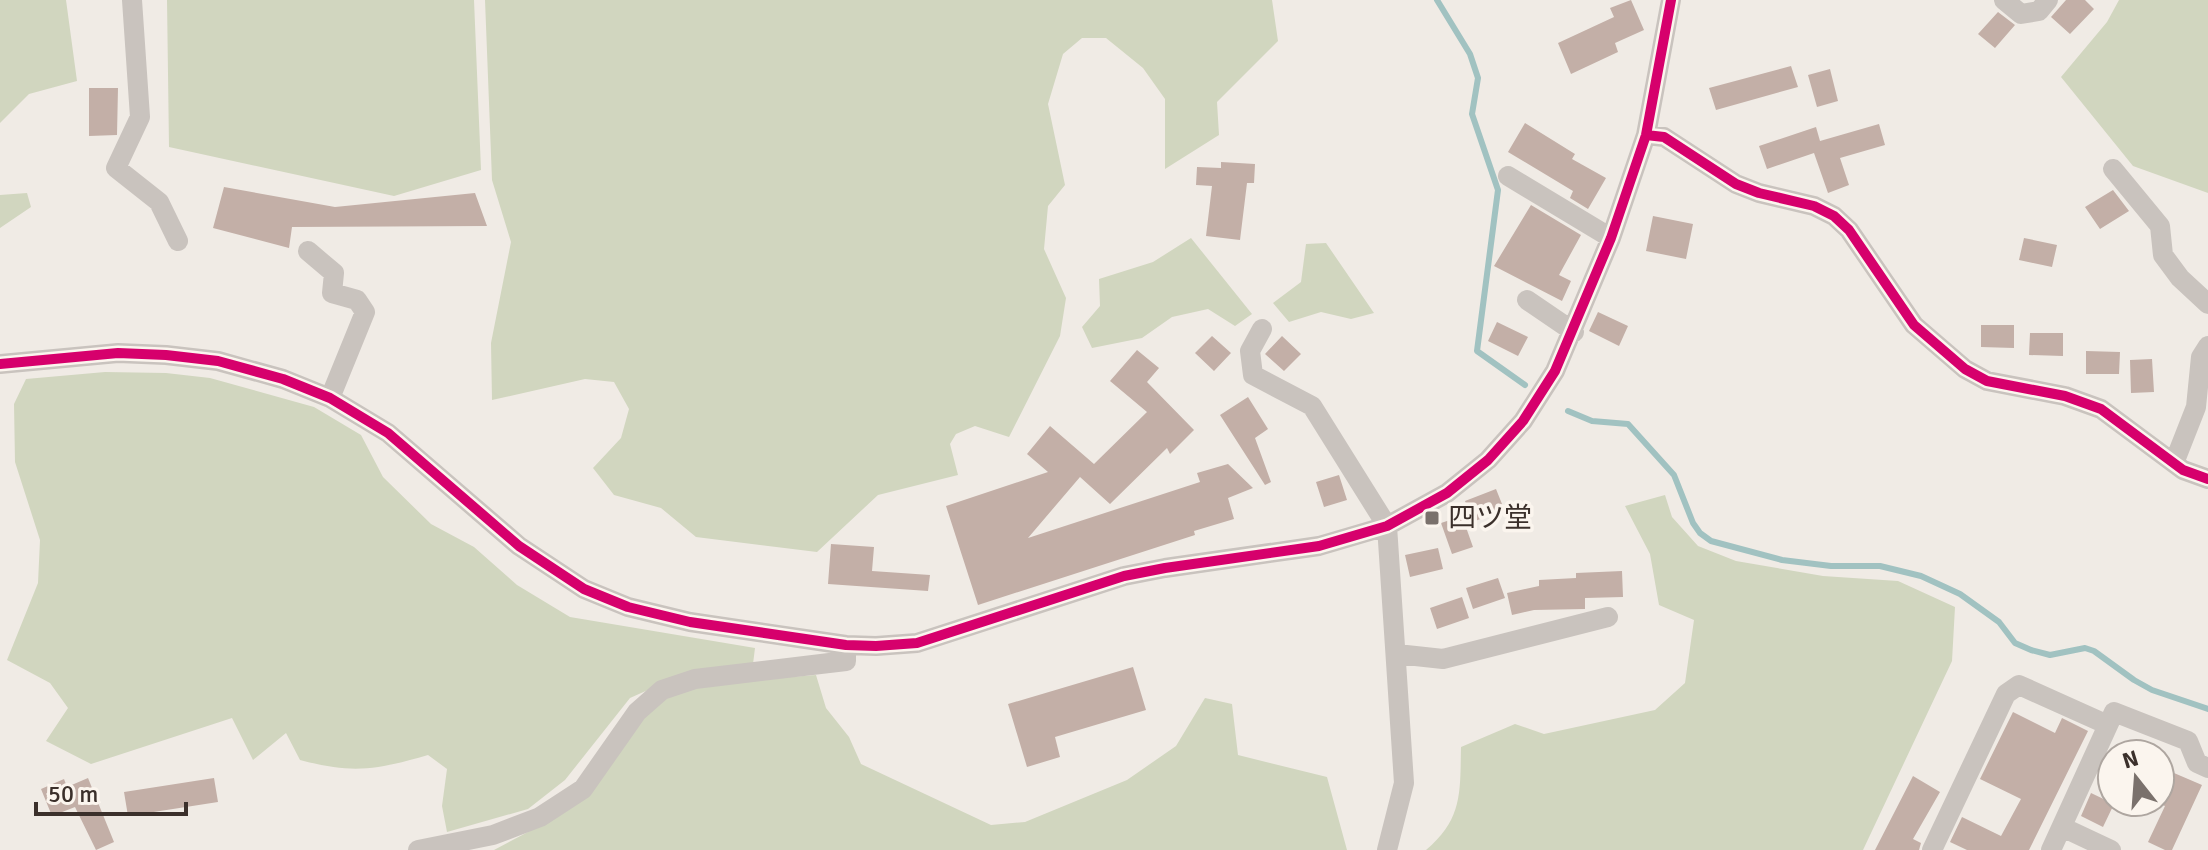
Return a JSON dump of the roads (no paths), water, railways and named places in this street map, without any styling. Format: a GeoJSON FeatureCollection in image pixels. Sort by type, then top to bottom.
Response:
{"type":"FeatureCollection","features":[{"type":"Feature","properties":{"kind":"street"},"geometry":{"type":"LineString","coordinates":[[132,0],[140,117],[116,168],[159,202],[178,241]]}},
{"type":"Feature","properties":{"kind":"street"},"geometry":{"type":"LineString","coordinates":[[0,364],[118,353],[166,355],[218,361],[283,379],[330,398],[388,433],[519,546],[584,589],[628,607],[690,622],[846,645],[917,643],[1124,576],[1319,546],[1387,526],[1447,493],[1488,460],[1523,421],[1555,371],[1574,332],[1611,238],[1646,135],[1671,0]]}},
{"type":"Feature","properties":{"kind":"street"},"geometry":{"type":"LineString","coordinates":[[2004,0],[2021,14],[2039,11],[2048,0]]}},
{"type":"Feature","properties":{"kind":"street"},"geometry":{"type":"LineString","coordinates":[[1646,135],[1664,137],[1736,184],[1759,193],[1814,206],[1834,216],[1849,230],[1914,325],[1965,369],[1987,381],[2065,396],[2101,409],[2183,470],[2208,479]]}},
{"type":"Feature","properties":{"kind":"street"},"geometry":{"type":"LineString","coordinates":[[2113,169],[2160,226],[2163,255],[2180,278],[2208,304]]}},
{"type":"Feature","properties":{"kind":"street"},"geometry":{"type":"LineString","coordinates":[[1508,176],[1611,238]]}},
{"type":"Feature","properties":{"kind":"street"},"geometry":{"type":"LineString","coordinates":[[308,251],[334,273],[332,293],[357,300],[365,312],[330,398]]}},
{"type":"Feature","properties":{"kind":"street"},"geometry":{"type":"LineString","coordinates":[[1527,300],[1574,332]]}},
{"type":"Feature","properties":{"kind":"street"},"geometry":{"type":"LineString","coordinates":[[1262,329],[1250,351],[1253,375],[1312,406],[1387,526],[1404,783],[1387,850]]}},
{"type":"Feature","properties":{"kind":"street"},"geometry":{"type":"LineString","coordinates":[[2174,463],[2196,407],[2201,357],[2208,346]]}},
{"type":"Feature","properties":{"kind":"street"},"geometry":{"type":"LineString","coordinates":[[1397,654],[1443,659],[1608,617]]}},
{"type":"Feature","properties":{"kind":"street"},"geometry":{"type":"LineString","coordinates":[[418,850],[493,835],[540,817],[583,789],[637,712],[662,690],[695,679],[846,661],[846,645]]}},
{"type":"Feature","properties":{"kind":"street"},"geometry":{"type":"LineString","coordinates":[[1932,850],[2006,694],[2019,685],[2108,725]]}},
{"type":"Feature","properties":{"kind":"street"},"geometry":{"type":"LineString","coordinates":[[2051,850],[2114,712],[2188,741],[2197,763],[2208,768]]}},
{"type":"Feature","properties":{"kind":"street"},"geometry":{"type":"LineString","coordinates":[[2062,827],[2111,850]]}},
{"type":"Feature","properties":{"kind":"waterway"},"geometry":{"type":"LineString","coordinates":[[1437,0],[1470,54],[1478,78],[1472,114],[1498,190],[1477,351],[1525,385]]}},
{"type":"Feature","properties":{"kind":"waterway"},"geometry":{"type":"LineString","coordinates":[[1568,411],[1592,421],[1628,424],[1674,475],[1693,523],[1711,541],[1782,560],[1831,566],[1880,566],[1921,576],[1960,594],[1999,622],[2015,643],[2050,655],[2085,648],[2094,651],[2152,690],[2208,709]]}},
{"type":"Feature","properties":{"kind":"place","name":"四ツ堂"},"geometry":{"type":"Point","coordinates":[1432,518]}}]}
